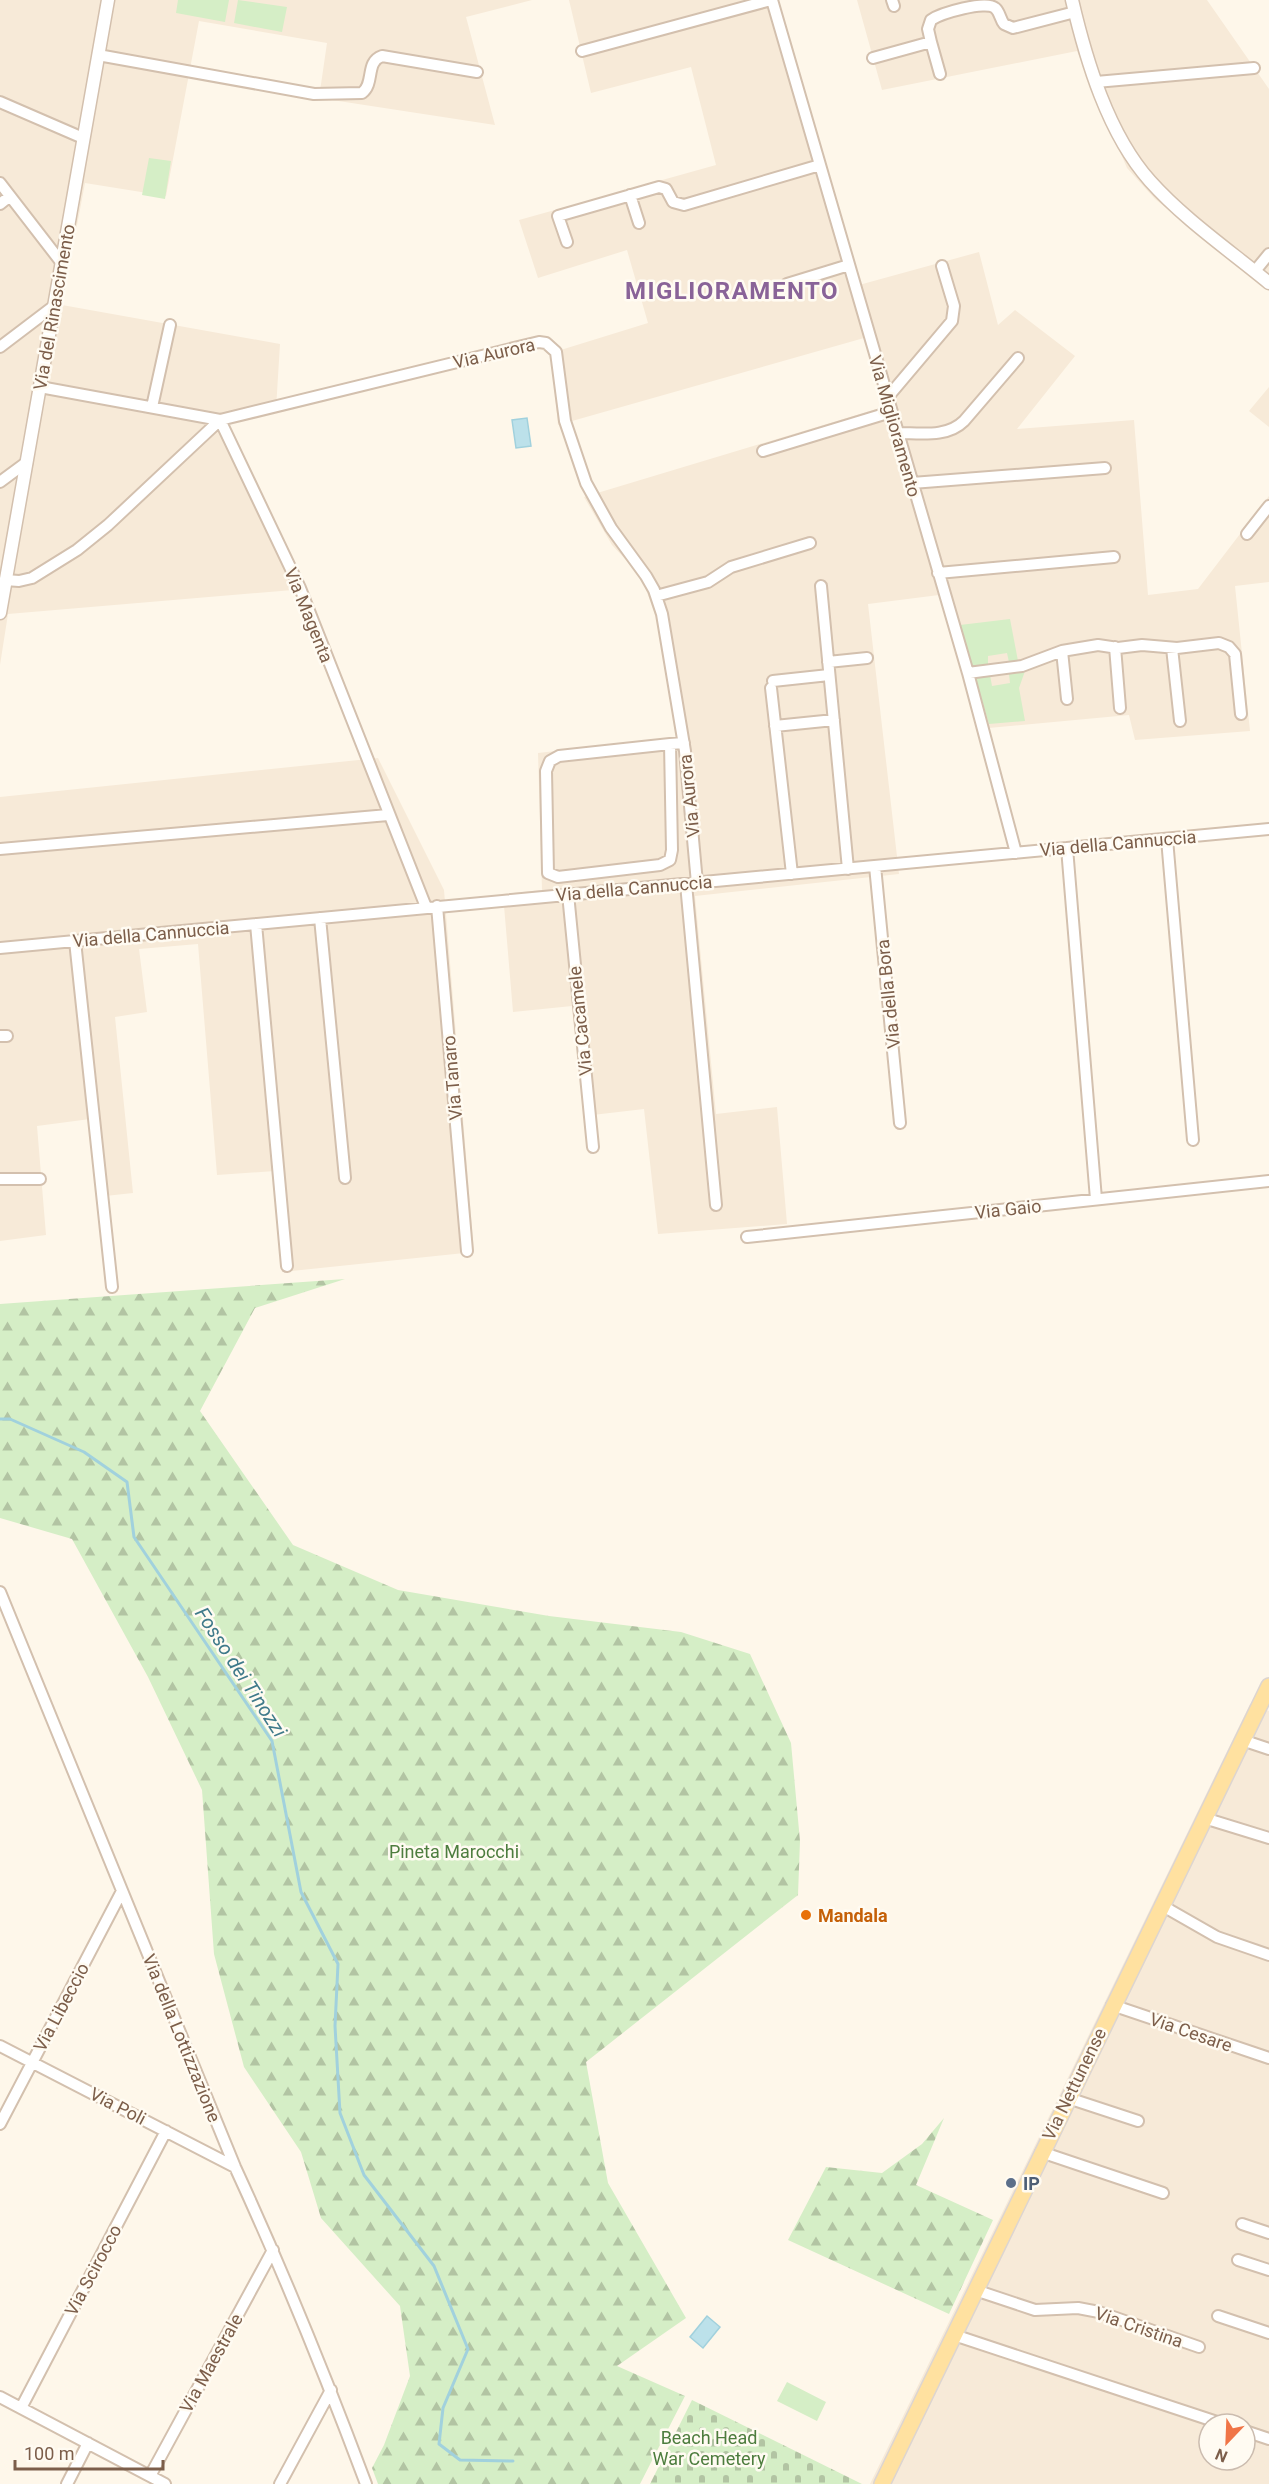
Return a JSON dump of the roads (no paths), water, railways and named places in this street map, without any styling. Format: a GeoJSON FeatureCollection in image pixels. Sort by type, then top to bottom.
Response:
{"type":"FeatureCollection","features":[{"type":"Feature","properties":{"kind":"main road","name":"Via Nettunense"},"geometry":{"type":"LineString","coordinates":[[882,2484],[1112,2005],[1269,1686]]}},
{"type":"Feature","properties":{"kind":"street","name":"Via del Rinascimento"},"geometry":{"type":"LineString","coordinates":[[0,613],[5,580],[5,557],[27,462],[108,0]]}},
{"type":"Feature","properties":{"kind":"street"},"geometry":{"type":"LineString","coordinates":[[582,51],[772,0]]}},
{"type":"Feature","properties":{"kind":"street","name":"Via Miglioramento"},"geometry":{"type":"LineString","coordinates":[[772,0],[968,673],[1016,853]]}},
{"type":"Feature","properties":{"kind":"street"},"geometry":{"type":"LineString","coordinates":[[940,74],[928,25],[934,17],[980,5],[992,6],[997,10],[1004,24],[1013,28],[1073,6],[1096,82],[1122,139],[1150,181],[1185,214],[1269,283]]}},
{"type":"Feature","properties":{"kind":"street"},"geometry":{"type":"LineString","coordinates":[[873,58],[931,42]]}},
{"type":"Feature","properties":{"kind":"street"},"geometry":{"type":"LineString","coordinates":[[98,55],[319,95],[362,93],[368,87],[375,60],[382,56],[477,72]]}},
{"type":"Feature","properties":{"kind":"street"},"geometry":{"type":"LineString","coordinates":[[1096,82],[1254,68]]}},
{"type":"Feature","properties":{"kind":"street"},"geometry":{"type":"LineString","coordinates":[[0,102],[83,138]]}},
{"type":"Feature","properties":{"kind":"street"},"geometry":{"type":"LineString","coordinates":[[567,242],[554,218],[662,187],[668,192],[673,202],[684,205],[820,165]]}},
{"type":"Feature","properties":{"kind":"street"},"geometry":{"type":"LineString","coordinates":[[0,183],[61,262]]}},
{"type":"Feature","properties":{"kind":"street"},"geometry":{"type":"LineString","coordinates":[[630,195],[639,223]]}},
{"type":"Feature","properties":{"kind":"street"},"geometry":{"type":"LineString","coordinates":[[0,204],[10,196]]}},
{"type":"Feature","properties":{"kind":"street"},"geometry":{"type":"LineString","coordinates":[[1255,271],[1269,254]]}},
{"type":"Feature","properties":{"kind":"street"},"geometry":{"type":"LineString","coordinates":[[787,284],[849,265]]}},
{"type":"Feature","properties":{"kind":"street"},"geometry":{"type":"LineString","coordinates":[[887,398],[952,321],[954,306],[942,266]]}},
{"type":"Feature","properties":{"kind":"street"},"geometry":{"type":"LineString","coordinates":[[0,347],[54,306]]}},
{"type":"Feature","properties":{"kind":"street"},"geometry":{"type":"LineString","coordinates":[[152,407],[170,325]]}},
{"type":"Feature","properties":{"kind":"street","name":"Via Aurora"},"geometry":{"type":"LineString","coordinates":[[5,580],[32,579],[77,550],[108,525],[220,420],[539,342],[546,343],[556,352],[564,417],[586,483],[611,528],[644,572],[656,596],[667,636],[684,743],[716,1205]]}},
{"type":"Feature","properties":{"kind":"street"},"geometry":{"type":"LineString","coordinates":[[897,433],[944,432],[954,429],[964,421],[1018,358]]}},
{"type":"Feature","properties":{"kind":"street"},"geometry":{"type":"LineString","coordinates":[[40,387],[220,420]]}},
{"type":"Feature","properties":{"kind":"street"},"geometry":{"type":"LineString","coordinates":[[763,451],[891,412]]}},
{"type":"Feature","properties":{"kind":"street","name":"Via Magenta"},"geometry":{"type":"LineString","coordinates":[[220,420],[300,588],[388,815],[432,907]]}},
{"type":"Feature","properties":{"kind":"street"},"geometry":{"type":"LineString","coordinates":[[0,482],[27,462]]}},
{"type":"Feature","properties":{"kind":"street"},"geometry":{"type":"LineString","coordinates":[[912,483],[1105,468]]}},
{"type":"Feature","properties":{"kind":"street"},"geometry":{"type":"LineString","coordinates":[[1247,534],[1269,506]]}},
{"type":"Feature","properties":{"kind":"street"},"geometry":{"type":"LineString","coordinates":[[656,596],[708,582],[731,567],[810,543]]}},
{"type":"Feature","properties":{"kind":"street"},"geometry":{"type":"LineString","coordinates":[[938,573],[1114,557]]}},
{"type":"Feature","properties":{"kind":"street"},"geometry":{"type":"LineString","coordinates":[[820,586],[848,869]]}},
{"type":"Feature","properties":{"kind":"street"},"geometry":{"type":"LineString","coordinates":[[968,673],[1028,664],[1062,651],[1098,645],[1172,648],[1219,643],[1231,649],[1236,658],[1241,714]]}},
{"type":"Feature","properties":{"kind":"street"},"geometry":{"type":"LineString","coordinates":[[1115,647],[1120,708]]}},
{"type":"Feature","properties":{"kind":"street"},"geometry":{"type":"LineString","coordinates":[[1172,648],[1180,721]]}},
{"type":"Feature","properties":{"kind":"street"},"geometry":{"type":"LineString","coordinates":[[1062,651],[1067,699]]}},
{"type":"Feature","properties":{"kind":"street"},"geometry":{"type":"LineString","coordinates":[[828,662],[867,658]]}},
{"type":"Feature","properties":{"kind":"street"},"geometry":{"type":"LineString","coordinates":[[792,874],[772,685],[829,675]]}},
{"type":"Feature","properties":{"kind":"street"},"geometry":{"type":"LineString","coordinates":[[775,726],[834,720]]}},
{"type":"Feature","properties":{"kind":"street"},"geometry":{"type":"LineString","coordinates":[[670,744],[672,850],[670,860],[660,865],[558,877],[548,873],[546,771],[550,761],[559,756],[670,744],[684,743]]}},
{"type":"Feature","properties":{"kind":"street"},"geometry":{"type":"LineString","coordinates":[[0,849],[388,815]]}},
{"type":"Feature","properties":{"kind":"street","name":"Via della Cannuccia"},"geometry":{"type":"LineString","coordinates":[[0,948],[1269,829]]}},
{"type":"Feature","properties":{"kind":"street"},"geometry":{"type":"LineString","coordinates":[[1167,839],[1193,1140]]}},
{"type":"Feature","properties":{"kind":"street"},"geometry":{"type":"LineString","coordinates":[[1067,848],[1096,1199]]}},
{"type":"Feature","properties":{"kind":"street","name":"Via della Bora"},"geometry":{"type":"LineString","coordinates":[[875,866],[900,1123]]}},
{"type":"Feature","properties":{"kind":"street","name":"Via Cacamele"},"geometry":{"type":"LineString","coordinates":[[568,894],[592,1147]]}},
{"type":"Feature","properties":{"kind":"street","name":"Via Tanaro"},"geometry":{"type":"LineString","coordinates":[[432,907],[467,1251]]}},
{"type":"Feature","properties":{"kind":"street"},"geometry":{"type":"LineString","coordinates":[[320,918],[345,1178]]}},
{"type":"Feature","properties":{"kind":"street"},"geometry":{"type":"LineString","coordinates":[[256,924],[287,1266]]}},
{"type":"Feature","properties":{"kind":"street"},"geometry":{"type":"LineString","coordinates":[[75,941],[112,1287]]}},
{"type":"Feature","properties":{"kind":"street"},"geometry":{"type":"LineString","coordinates":[[0,1179],[40,1179]]}},
{"type":"Feature","properties":{"kind":"street","name":"Via Gaio"},"geometry":{"type":"LineString","coordinates":[[747,1237],[1269,1181]]}},
{"type":"Feature","properties":{"kind":"street","name":"Via della Lottizzazione"},"geometry":{"type":"LineString","coordinates":[[0,1592],[235,2168],[273,2250],[331,2390],[366,2484]]}},
{"type":"Feature","properties":{"kind":"street"},"geometry":{"type":"LineString","coordinates":[[1242,1740],[1269,1749]]}},
{"type":"Feature","properties":{"kind":"street"},"geometry":{"type":"LineString","coordinates":[[1204,1818],[1269,1838]]}},
{"type":"Feature","properties":{"kind":"street","name":"Via Libeccio"},"geometry":{"type":"LineString","coordinates":[[0,2124],[122,1891]]}},
{"type":"Feature","properties":{"kind":"street"},"geometry":{"type":"LineString","coordinates":[[1161,1905],[1217,1937],[1269,1955]]}},
{"type":"Feature","properties":{"kind":"street","name":"Via Cesare"},"geometry":{"type":"LineString","coordinates":[[1112,2005],[1269,2058]]}},
{"type":"Feature","properties":{"kind":"street","name":"Via Poli"},"geometry":{"type":"LineString","coordinates":[[0,2046],[235,2168]]}},
{"type":"Feature","properties":{"kind":"street"},"geometry":{"type":"LineString","coordinates":[[1068,2098],[1138,2121]]}},
{"type":"Feature","properties":{"kind":"street","name":"Via Scirocco"},"geometry":{"type":"LineString","coordinates":[[21,2408],[166,2131]]}},
{"type":"Feature","properties":{"kind":"street"},"geometry":{"type":"LineString","coordinates":[[1041,2152],[1163,2193]]}},
{"type":"Feature","properties":{"kind":"street"},"geometry":{"type":"LineString","coordinates":[[1242,2224],[1269,2233]]}},
{"type":"Feature","properties":{"kind":"street","name":"Via Maestrale"},"geometry":{"type":"LineString","coordinates":[[150,2476],[273,2250]]}},
{"type":"Feature","properties":{"kind":"street"},"geometry":{"type":"LineString","coordinates":[[1238,2260],[1269,2270]]}},
{"type":"Feature","properties":{"kind":"street","name":"Via Cristina"},"geometry":{"type":"LineString","coordinates":[[975,2290],[1035,2310],[1078,2308],[1099,2312],[1199,2347]]}},
{"type":"Feature","properties":{"kind":"street"},"geometry":{"type":"LineString","coordinates":[[1218,2316],[1269,2333]]}},
{"type":"Feature","properties":{"kind":"street"},"geometry":{"type":"LineString","coordinates":[[954,2335],[1197,2415]]}},
{"type":"Feature","properties":{"kind":"street"},"geometry":{"type":"LineString","coordinates":[[280,2484],[331,2390]]}},
{"type":"Feature","properties":{"kind":"street"},"geometry":{"type":"LineString","coordinates":[[0,2397],[165,2484]]}},
{"type":"Feature","properties":{"kind":"street"},"geometry":{"type":"LineString","coordinates":[[66,2484],[88,2443]]}},
{"type":"Feature","properties":{"kind":"water"},"geometry":{"type":"Polygon","coordinates":[[[527,418],[531,446],[516,448],[512,420],[527,418]]]}},
{"type":"Feature","properties":{"kind":"water"},"geometry":{"type":"Polygon","coordinates":[[[707,2316],[720,2327],[703,2348],[690,2337],[707,2316]]]}},
{"type":"Feature","properties":{"kind":"waterway","name":"Fosso dei Tinozzi"},"geometry":{"type":"LineString","coordinates":[[0,1419],[10,1419],[84,1452],[127,1482],[134,1537],[272,1741],[301,1892],[338,1964],[335,2026],[340,2113],[364,2175],[434,2266],[468,2349],[443,2408],[439,2444],[460,2460],[513,2461]]}},
{"type":"Feature","properties":{"kind":"place","name":"Mandala"},"geometry":{"type":"Point","coordinates":[806,1915]}},
{"type":"Feature","properties":{"kind":"place","name":"IP"},"geometry":{"type":"Point","coordinates":[1011,2183]}},
{"type":"Feature","properties":{"kind":"district","name":"MIGLIORAMENTO"},"geometry":{"type":"Point","coordinates":[732,291]}},
{"type":"Feature","properties":{"kind":"park label","name":"Pineta Marocchi"},"geometry":{"type":"Point","coordinates":[454,1851]}},
{"type":"Feature","properties":{"kind":"park label","name":"Beach Head War Cemetery"},"geometry":{"type":"Point","coordinates":[709,2447]}}]}
